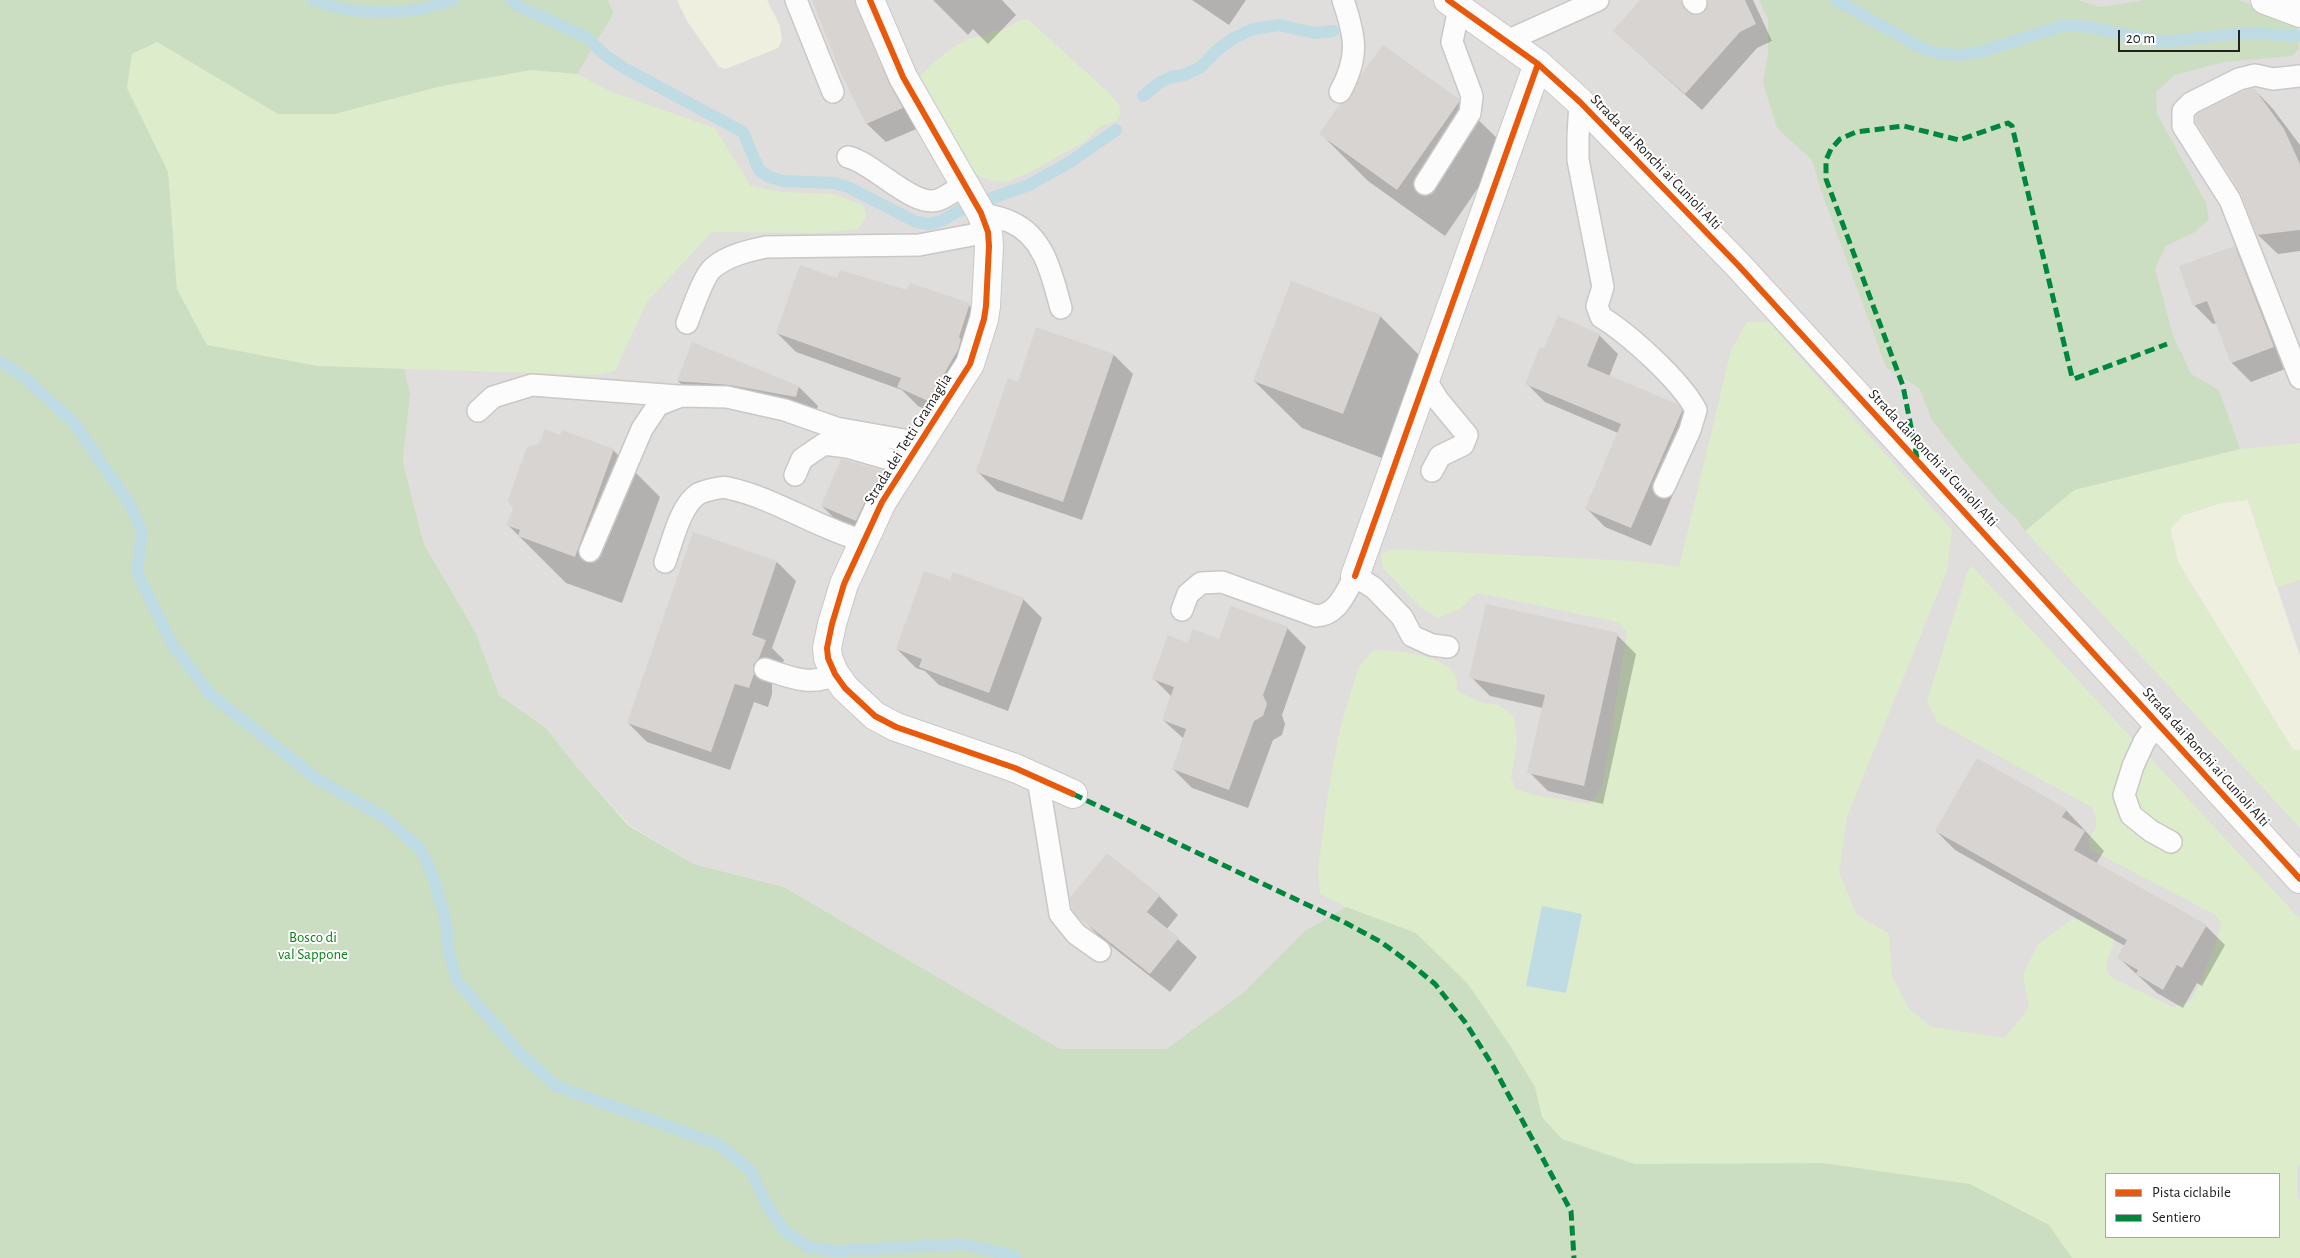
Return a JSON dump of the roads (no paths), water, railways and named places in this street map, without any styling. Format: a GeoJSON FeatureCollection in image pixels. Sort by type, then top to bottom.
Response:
{"type":"FeatureCollection","features":[{"type":"Feature","properties":{"kind":"street","name":"Strada dei Tetti Gramaglia"},"geometry":{"type":"LineString","coordinates":[[870,0],[902,77],[976,206],[989,246],[986,306],[980,335],[970,364],[882,502],[844,584],[832,624],[827,648],[828,658],[835,674],[845,688],[875,716],[896,727],[1015,768],[1073,794]]}},
{"type":"Feature","properties":{"kind":"street"},"geometry":{"type":"LineString","coordinates":[[2265,0],[2300,13]]}},
{"type":"Feature","properties":{"kind":"street","name":"Strada dai Ronchi ai Cunioli Alti"},"geometry":{"type":"LineString","coordinates":[[1453,4],[1538,64],[1580,102],[1738,266],[2300,879]]}},
{"type":"Feature","properties":{"kind":"street"},"geometry":{"type":"LineString","coordinates":[[1355,576],[1538,64]]}},
{"type":"Feature","properties":{"kind":"lane"},"geometry":{"type":"LineString","coordinates":[[796,0],[833,92]]}},
{"type":"Feature","properties":{"kind":"lane"},"geometry":{"type":"LineString","coordinates":[[1340,92],[1351,72],[1355,49],[1343,0]]}},
{"type":"Feature","properties":{"kind":"lane"},"geometry":{"type":"LineString","coordinates":[[1507,41],[1598,0]]}},
{"type":"Feature","properties":{"kind":"lane"},"geometry":{"type":"LineString","coordinates":[[1425,184],[1463,127],[1470,113],[1472,96],[1452,42],[1453,4]]}},
{"type":"Feature","properties":{"kind":"lane"},"geometry":{"type":"LineString","coordinates":[[2300,76],[2273,80],[2255,75],[2239,79],[2191,102],[2183,111],[2183,126],[2230,200],[2300,378]]}},
{"type":"Feature","properties":{"kind":"lane"},"geometry":{"type":"LineString","coordinates":[[1580,102],[1578,160],[1603,287],[1597,306],[1601,317],[1620,329],[1682,388],[1696,410],[1690,430],[1664,487]]}},
{"type":"Feature","properties":{"kind":"lane"},"geometry":{"type":"LineString","coordinates":[[848,157],[859,160],[915,198],[976,206],[1013,223],[1034,239],[1043,251],[1061,308]]}},
{"type":"Feature","properties":{"kind":"lane"},"geometry":{"type":"LineString","coordinates":[[687,323],[698,294],[713,268],[741,253],[766,247],[919,245],[976,206]]}},
{"type":"Feature","properties":{"kind":"lane"},"geometry":{"type":"LineString","coordinates":[[1425,379],[1438,400],[1467,435],[1463,445],[1440,456],[1432,471]]}},
{"type":"Feature","properties":{"kind":"lane"},"geometry":{"type":"LineString","coordinates":[[478,412],[493,396],[532,385],[681,396],[727,397],[784,410],[914,454]]}},
{"type":"Feature","properties":{"kind":"lane"},"geometry":{"type":"LineString","coordinates":[[590,551],[642,429],[658,405],[681,396]]}},
{"type":"Feature","properties":{"kind":"lane"},"geometry":{"type":"LineString","coordinates":[[795,475],[802,459],[824,444],[914,454]]}},
{"type":"Feature","properties":{"kind":"lane"},"geometry":{"type":"LineString","coordinates":[[665,562],[680,516],[698,494],[726,487],[770,502],[847,536],[864,541]]}},
{"type":"Feature","properties":{"kind":"lane"},"geometry":{"type":"LineString","coordinates":[[1182,610],[1188,594],[1202,583],[1222,582],[1316,616],[1326,616],[1333,611],[1355,576],[1374,588],[1402,617],[1412,636],[1432,645],[1448,647]]}},
{"type":"Feature","properties":{"kind":"lane"},"geometry":{"type":"LineString","coordinates":[[765,669],[800,680],[824,680],[835,674]]}},
{"type":"Feature","properties":{"kind":"lane"},"geometry":{"type":"LineString","coordinates":[[2158,722],[2144,742],[2133,766],[2124,795],[2131,815],[2151,831],[2171,842]]}},
{"type":"Feature","properties":{"kind":"lane"},"geometry":{"type":"LineString","coordinates":[[1038,779],[1060,914],[1076,934],[1100,950]]}},
{"type":"Feature","properties":{"kind":"water"},"geometry":{"type":"Polygon","coordinates":[[[1542,906],[1582,914],[1566,993],[1526,986],[1542,906]]]}},
{"type":"Feature","properties":{"kind":"waterway"},"geometry":{"type":"LineString","coordinates":[[313,0],[330,6],[365,12],[401,12],[453,0]]}},
{"type":"Feature","properties":{"kind":"waterway"},"geometry":{"type":"LineString","coordinates":[[511,0],[516,5],[586,37],[606,56],[626,69],[743,132],[759,170],[769,177],[783,181],[834,183],[848,187],[916,222],[929,224],[941,221],[964,208],[1029,185],[1070,162],[1116,130]]}},
{"type":"Feature","properties":{"kind":"waterway"},"geometry":{"type":"LineString","coordinates":[[1836,0],[1925,50],[1942,54],[1960,55],[1979,52],[2063,26],[2083,26],[2163,42],[2245,33],[2300,36]]}},
{"type":"Feature","properties":{"kind":"waterway"},"geometry":{"type":"LineString","coordinates":[[1143,96],[1159,83],[1201,67],[1215,52],[1232,39],[1253,29],[1279,25],[1315,33],[1333,31]]}},
{"type":"Feature","properties":{"kind":"waterway"},"geometry":{"type":"LineString","coordinates":[[0,361],[24,377],[75,424],[131,506],[142,532],[137,572],[172,644],[210,694],[317,779],[384,817],[420,849],[432,873],[446,921],[448,949],[457,981],[517,1050],[556,1086],[718,1144],[751,1171],[768,1207],[786,1232],[808,1247],[836,1251],[962,1244],[1011,1255],[1016,1258]]}},
{"type":"Feature","properties":{"kind":"park label","name":"Bosco di val Sappone"},"geometry":{"type":"Point","coordinates":[313,946]}}]}
